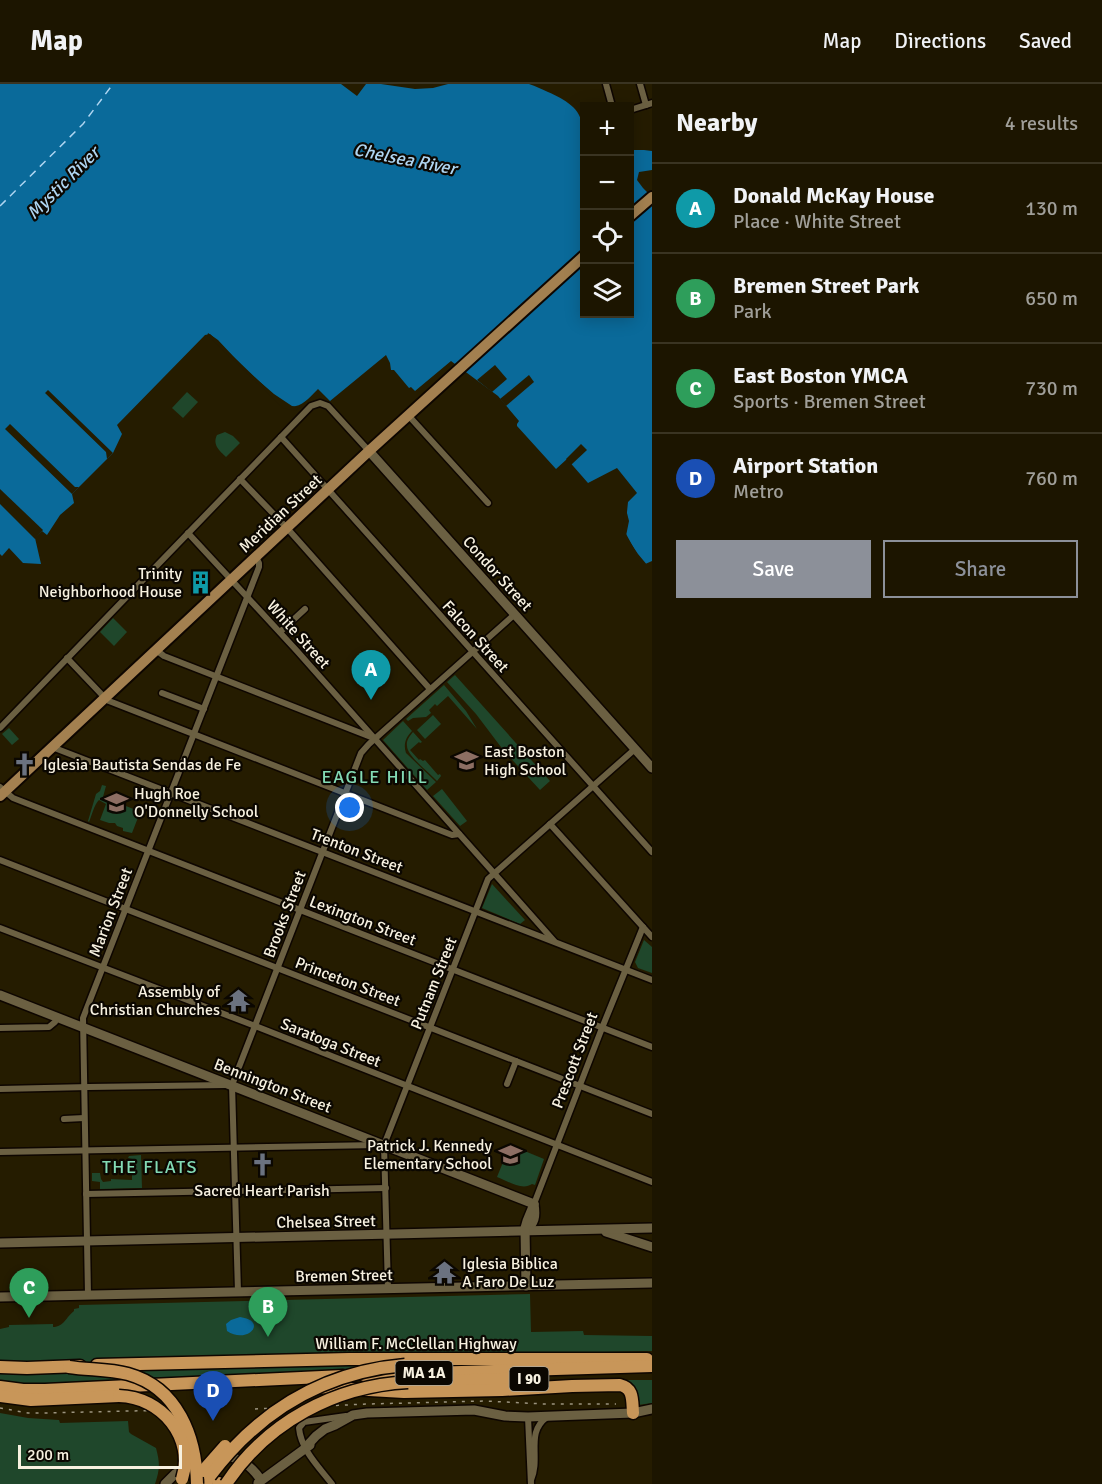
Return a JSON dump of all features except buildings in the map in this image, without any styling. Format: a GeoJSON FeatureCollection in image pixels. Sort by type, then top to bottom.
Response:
{"type":"FeatureCollection","features":[{"type":"Feature","properties":{"kind":"highway","name":"William F. McClellan Highway"},"geometry":{"type":"LineString","coordinates":[[0,1367],[480,1358],[651,1366]]}},
{"type":"Feature","properties":{"kind":"highway"},"geometry":{"type":"LineString","coordinates":[[188,1483],[213,1480],[223,1448],[250,1423],[339,1377],[405,1361]]}},
{"type":"Feature","properties":{"kind":"highway","name":"William F. McClellan Highway"},"geometry":{"type":"LineString","coordinates":[[0,1388],[39,1390],[419,1373],[651,1366]]}},
{"type":"Feature","properties":{"kind":"highway","name":"I 90"},"geometry":{"type":"LineString","coordinates":[[213,1480],[262,1434],[315,1405],[341,1395],[380,1385],[490,1381],[651,1366]]}},
{"type":"Feature","properties":{"kind":"highway"},"geometry":{"type":"LineString","coordinates":[[69,1367],[116,1372],[135,1377],[149,1383],[166,1396],[177,1408],[188,1431],[195,1461],[188,1483]]}},
{"type":"Feature","properties":{"kind":"highway"},"geometry":{"type":"LineString","coordinates":[[196,1383],[274,1384],[393,1392],[620,1385],[626,1387],[630,1392],[633,1413]]}},
{"type":"Feature","properties":{"kind":"highway"},"geometry":{"type":"LineString","coordinates":[[0,1396],[31,1400],[119,1396],[146,1402],[170,1420],[178,1433],[184,1450],[188,1483]]}},
{"type":"Feature","properties":{"kind":"main road"},"geometry":{"type":"LineString","coordinates":[[634,213],[652,197]]}},
{"type":"Feature","properties":{"kind":"main road","name":"Meridian Street"},"geometry":{"type":"LineString","coordinates":[[2,792],[408,415],[580,261]]}},
{"type":"Feature","properties":{"kind":"main road","name":"Condor Street"},"geometry":{"type":"LineString","coordinates":[[369,451],[652,768]]}},
{"type":"Feature","properties":{"kind":"main road","name":"Bennington Street"},"geometry":{"type":"LineString","coordinates":[[0,995],[384,1144],[535,1209],[542,1223],[556,1230]]}},
{"type":"Feature","properties":{"kind":"main road","name":"Prescott Street"},"geometry":{"type":"LineString","coordinates":[[525,1231],[532,1225],[535,1209]]}},
{"type":"Feature","properties":{"kind":"main road","name":"Chelsea Street"},"geometry":{"type":"LineString","coordinates":[[0,1243],[652,1228]]}},
{"type":"Feature","properties":{"kind":"main road"},"geometry":{"type":"LineString","coordinates":[[595,1230],[652,1247]]}},
{"type":"Feature","properties":{"kind":"main road"},"geometry":{"type":"LineString","coordinates":[[525,1231],[526,1286]]}},
{"type":"Feature","properties":{"kind":"main road","name":"Bremen Street"},"geometry":{"type":"LineString","coordinates":[[0,1297],[652,1283]]}},
{"type":"Feature","properties":{"kind":"main road"},"geometry":{"type":"LineString","coordinates":[[165,1484],[187,1467],[225,1456],[233,1457],[251,1467],[259,1482],[305,1448],[320,1440],[335,1425],[353,1415],[374,1412],[474,1410],[505,1416],[528,1417],[633,1413],[652,1409]]}},
{"type":"Feature","properties":{"kind":"street"},"geometry":{"type":"LineString","coordinates":[[606,84],[611,102]]}},
{"type":"Feature","properties":{"kind":"street"},"geometry":{"type":"LineString","coordinates":[[634,109],[649,104],[640,84]]}},
{"type":"Feature","properties":{"kind":"street","name":"Condor Street"},"geometry":{"type":"LineString","coordinates":[[280,437],[311,405],[320,403],[328,406],[369,451]]}},
{"type":"Feature","properties":{"kind":"street"},"geometry":{"type":"LineString","coordinates":[[408,415],[488,503]]}},
{"type":"Feature","properties":{"kind":"street"},"geometry":{"type":"LineString","coordinates":[[0,728],[280,437]]}},
{"type":"Feature","properties":{"kind":"street","name":"Falcon Street"},"geometry":{"type":"LineString","coordinates":[[280,437],[652,852]]}},
{"type":"Feature","properties":{"kind":"street"},"geometry":{"type":"LineString","coordinates":[[240,479],[287,528],[430,689]]}},
{"type":"Feature","properties":{"kind":"street","name":"White Street"},"geometry":{"type":"LineString","coordinates":[[188,533],[280,632],[556,943]]}},
{"type":"Feature","properties":{"kind":"street","name":"Marion Street"},"geometry":{"type":"LineString","coordinates":[[88,1295],[83,1018],[259,566],[256,557]]}},
{"type":"Feature","properties":{"kind":"street"},"geometry":{"type":"LineString","coordinates":[[280,632],[305,609]]}},
{"type":"Feature","properties":{"kind":"street","name":"Brooks Street"},"geometry":{"type":"LineString","coordinates":[[238,1292],[232,1085],[362,752],[515,614]]}},
{"type":"Feature","properties":{"kind":"street"},"geometry":{"type":"LineString","coordinates":[[156,650],[163,655],[374,739]]}},
{"type":"Feature","properties":{"kind":"street"},"geometry":{"type":"LineString","coordinates":[[67,658],[111,702],[452,835],[459,834]]}},
{"type":"Feature","properties":{"kind":"street"},"geometry":{"type":"LineString","coordinates":[[162,693],[204,709]]}},
{"type":"Feature","properties":{"kind":"street","name":"Trenton Street"},"geometry":{"type":"LineString","coordinates":[[52,747],[652,980]]}},
{"type":"Feature","properties":{"kind":"street","name":"Putnam Street"},"geometry":{"type":"LineString","coordinates":[[388,1289],[384,1144],[488,879],[635,749]]}},
{"type":"Feature","properties":{"kind":"street","name":"Lexington Street"},"geometry":{"type":"LineString","coordinates":[[2,792],[652,1047]]}},
{"type":"Feature","properties":{"kind":"street"},"geometry":{"type":"LineString","coordinates":[[550,824],[652,937]]}},
{"type":"Feature","properties":{"kind":"street","name":"Princeton Street"},"geometry":{"type":"LineString","coordinates":[[0,860],[652,1114]]}},
{"type":"Feature","properties":{"kind":"street","name":"Prescott Street"},"geometry":{"type":"LineString","coordinates":[[535,1209],[557,1145],[643,927]]}},
{"type":"Feature","properties":{"kind":"street","name":"Saratoga Street"},"geometry":{"type":"LineString","coordinates":[[0,928],[652,1182]]}},
{"type":"Feature","properties":{"kind":"street"},"geometry":{"type":"LineString","coordinates":[[0,1028],[49,1027],[57,1017]]}},
{"type":"Feature","properties":{"kind":"street"},"geometry":{"type":"LineString","coordinates":[[507,1084],[516,1061]]}},
{"type":"Feature","properties":{"kind":"street"},"geometry":{"type":"LineString","coordinates":[[0,1089],[232,1085]]}},
{"type":"Feature","properties":{"kind":"street"},"geometry":{"type":"LineString","coordinates":[[64,1119],[84,1118]]}},
{"type":"Feature","properties":{"kind":"street"},"geometry":{"type":"LineString","coordinates":[[0,1152],[384,1144]]}},
{"type":"Feature","properties":{"kind":"street"},"geometry":{"type":"LineString","coordinates":[[86,1194],[386,1188]]}},
{"type":"Feature","properties":{"kind":"street"},"geometry":{"type":"LineString","coordinates":[[332,1484],[305,1448],[299,1428],[304,1422],[353,1415]]}},
{"type":"Feature","properties":{"kind":"street"},"geometry":{"type":"LineString","coordinates":[[531,1482],[536,1463],[535,1432],[541,1421],[549,1415]]}},
{"type":"Feature","properties":{"kind":"street"},"geometry":{"type":"LineString","coordinates":[[528,1417],[531,1482]]}},
{"type":"Feature","properties":{"kind":"green space"},"geometry":{"type":"Polygon","coordinates":[[[187,392],[198,402],[183,418],[172,408],[187,392]]]}},
{"type":"Feature","properties":{"kind":"green space"},"geometry":{"type":"Polygon","coordinates":[[[225,432],[240,443],[226,457],[217,448],[215,442],[217,435],[225,432]]]}},
{"type":"Feature","properties":{"kind":"green space"},"geometry":{"type":"Polygon","coordinates":[[[113,618],[127,632],[114,646],[100,632],[113,618]]]}},
{"type":"Feature","properties":{"kind":"green space"},"geometry":{"type":"Polygon","coordinates":[[[455,675],[550,781],[540,790],[504,751],[476,714],[447,682],[455,675]]]}},
{"type":"Feature","properties":{"kind":"green space"},"geometry":{"type":"Polygon","coordinates":[[[444,685],[466,711],[477,729],[448,696],[437,706],[435,704],[429,710],[431,713],[426,717],[413,718],[408,721],[406,719],[444,685]]]}},
{"type":"Feature","properties":{"kind":"green space"},"geometry":{"type":"Polygon","coordinates":[[[433,715],[441,724],[425,739],[417,730],[433,715]]]}},
{"type":"Feature","properties":{"kind":"green space"},"geometry":{"type":"Polygon","coordinates":[[[403,721],[412,731],[406,741],[406,753],[436,782],[427,790],[383,740],[403,721]]]}},
{"type":"Feature","properties":{"kind":"green space"},"geometry":{"type":"Polygon","coordinates":[[[9,728],[19,739],[12,745],[2,734],[9,728]]]}},
{"type":"Feature","properties":{"kind":"green space"},"geometry":{"type":"Polygon","coordinates":[[[413,732],[422,742],[410,750],[419,760],[425,760],[438,775],[440,774],[437,781],[408,750],[408,738],[413,732]]]}},
{"type":"Feature","properties":{"kind":"green space"},"geometry":{"type":"Polygon","coordinates":[[[102,785],[106,786],[103,797],[136,810],[135,813],[139,815],[132,833],[123,831],[123,828],[115,823],[100,820],[106,804],[99,800],[88,821],[96,794],[102,785]]]}},
{"type":"Feature","properties":{"kind":"green space"},"geometry":{"type":"Polygon","coordinates":[[[442,789],[467,821],[460,826],[433,796],[442,789]]]}},
{"type":"Feature","properties":{"kind":"green space"},"geometry":{"type":"Polygon","coordinates":[[[492,884],[525,920],[520,924],[482,908],[492,884]]]}},
{"type":"Feature","properties":{"kind":"green space"},"geometry":{"type":"Polygon","coordinates":[[[644,940],[652,947],[652,973],[638,968],[635,962],[644,940]]]}},
{"type":"Feature","properties":{"kind":"green space"},"geometry":{"type":"Polygon","coordinates":[[[510,1145],[544,1159],[535,1185],[519,1186],[497,1177],[510,1145]]]}},
{"type":"Feature","properties":{"kind":"green space"},"geometry":{"type":"Polygon","coordinates":[[[141,1155],[142,1188],[100,1189],[100,1182],[92,1181],[92,1173],[100,1173],[103,1182],[111,1181],[111,1179],[132,1180],[132,1159],[128,1158],[141,1155]]]}},
{"type":"Feature","properties":{"kind":"green space"},"geometry":{"type":"Polygon","coordinates":[[[530,1294],[531,1332],[583,1331],[584,1335],[652,1336],[652,1351],[406,1356],[406,1370],[50,1386],[0,1384],[0,1329],[9,1327],[9,1325],[53,1324],[53,1327],[57,1327],[74,1309],[79,1308],[79,1305],[530,1294]]]}},
{"type":"Feature","properties":{"kind":"green space"},"geometry":{"type":"Polygon","coordinates":[[[624,1380],[652,1380],[652,1403],[638,1405],[635,1390],[624,1380]]]}},
{"type":"Feature","properties":{"kind":"green space"},"geometry":{"type":"Polygon","coordinates":[[[0,1413],[59,1420],[60,1423],[128,1421],[131,1434],[156,1448],[159,1466],[155,1484],[0,1484],[0,1413]]]}},
{"type":"Feature","properties":{"kind":"water"},"geometry":{"type":"Polygon","coordinates":[[[0,84],[341,84],[357,96],[366,84],[415,89],[448,84],[529,84],[534,86],[568,103],[580,117],[580,318],[634,318],[634,150],[652,151],[652,170],[639,172],[637,180],[652,197],[652,561],[643,565],[625,532],[628,502],[637,493],[617,468],[588,483],[567,459],[556,469],[517,426],[519,421],[498,396],[451,361],[415,391],[409,388],[394,370],[391,370],[386,355],[330,401],[318,389],[300,405],[291,407],[285,406],[210,334],[205,335],[117,425],[122,434],[113,453],[72,494],[74,503],[60,515],[47,535],[42,531],[35,538],[41,564],[23,563],[9,548],[2,556],[0,554],[0,84]]]}},
{"type":"Feature","properties":{"kind":"water"},"geometry":{"type":"Polygon","coordinates":[[[240,1317],[249,1319],[253,1323],[252,1331],[248,1334],[234,1335],[227,1331],[226,1324],[240,1317]]]}},
{"type":"Feature","properties":{"kind":"pier"},"geometry":{"type":"Polygon","coordinates":[[[208,333],[274,394],[292,406],[299,408],[302,406],[295,411],[283,408],[207,337],[208,333]]]}},
{"type":"Feature","properties":{"kind":"pier"},"geometry":{"type":"Polygon","coordinates":[[[495,365],[507,379],[492,392],[477,380],[495,365]]]}},
{"type":"Feature","properties":{"kind":"pier"},"geometry":{"type":"Polygon","coordinates":[[[529,375],[534,382],[506,406],[500,399],[529,375]]]}},
{"type":"Feature","properties":{"kind":"pier"},"geometry":{"type":"Polygon","coordinates":[[[48,390],[113,453],[107,459],[106,452],[45,393],[48,390]]]}},
{"type":"Feature","properties":{"kind":"pier"},"geometry":{"type":"Polygon","coordinates":[[[10,424],[75,487],[79,487],[72,494],[5,429],[10,424]]]}},
{"type":"Feature","properties":{"kind":"pier"},"geometry":{"type":"Polygon","coordinates":[[[581,444],[587,450],[571,465],[566,459],[581,444]]]}},
{"type":"Feature","properties":{"kind":"pier"},"geometry":{"type":"Polygon","coordinates":[[[0,489],[43,530],[35,539],[0,504],[0,489]]]}},
{"type":"Feature","properties":{"kind":"pier"},"geometry":{"type":"Polygon","coordinates":[[[626,509],[629,521],[626,536],[648,566],[644,568],[622,533],[626,509]]]}},
{"type":"Feature","properties":{"kind":"ferry route"},"geometry":{"type":"LineString","coordinates":[[0,206],[83,124],[113,84]]}},
{"type":"Feature","properties":{"kind":"railway"},"geometry":{"type":"LineString","coordinates":[[255,1409],[485,1401],[616,1404]]}},
{"type":"Feature","properties":{"kind":"railway"},"geometry":{"type":"LineString","coordinates":[[0,1408],[28,1413],[174,1410]]}},
{"type":"Feature","properties":{"kind":"place","name":"Trinity Neighborhood House"},"geometry":{"type":"Point","coordinates":[200,582]}},
{"type":"Feature","properties":{"kind":"place","name":"Donald McKay House"},"geometry":{"type":"Point","coordinates":[371,700]}},
{"type":"Feature","properties":{"kind":"place","name":"East Boston High School"},"geometry":{"type":"Point","coordinates":[466,760]}},
{"type":"Feature","properties":{"kind":"place","name":"Iglesia Bautista Sendas de Fe"},"geometry":{"type":"Point","coordinates":[25,764]}},
{"type":"Feature","properties":{"kind":"place","name":"Hugh Roe O'Donnelly School"},"geometry":{"type":"Point","coordinates":[116,802]}},
{"type":"Feature","properties":{"kind":"place","name":"Assembly of Christian Churches"},"geometry":{"type":"Point","coordinates":[238,1000]}},
{"type":"Feature","properties":{"kind":"place","name":"Patrick J. Kennedy Elementary School"},"geometry":{"type":"Point","coordinates":[510,1154]}},
{"type":"Feature","properties":{"kind":"place","name":"Sacred Heart Parish"},"geometry":{"type":"Point","coordinates":[262,1165]}},
{"type":"Feature","properties":{"kind":"place","name":"Iglesia Biblica A Faro De Luz"},"geometry":{"type":"Point","coordinates":[444,1272]}},
{"type":"Feature","properties":{"kind":"place","name":"East Boston YMCA"},"geometry":{"type":"Point","coordinates":[29,1318]}},
{"type":"Feature","properties":{"kind":"place","name":"Bremen Street Park"},"geometry":{"type":"Point","coordinates":[268,1337]}},
{"type":"Feature","properties":{"kind":"place","name":"Airport Station"},"geometry":{"type":"Point","coordinates":[213,1421]}},
{"type":"Feature","properties":{"kind":"district","name":"EAGLE HILL"},"geometry":{"type":"Point","coordinates":[375,777]}},
{"type":"Feature","properties":{"kind":"district","name":"THE FLATS"},"geometry":{"type":"Point","coordinates":[150,1167]}},
{"type":"Feature","properties":{"kind":"water label","name":"Chelsea River"},"geometry":{"type":"Point","coordinates":[405,159]}},
{"type":"Feature","properties":{"kind":"water label","name":"Mystic River"},"geometry":{"type":"Point","coordinates":[63,183]}}]}
